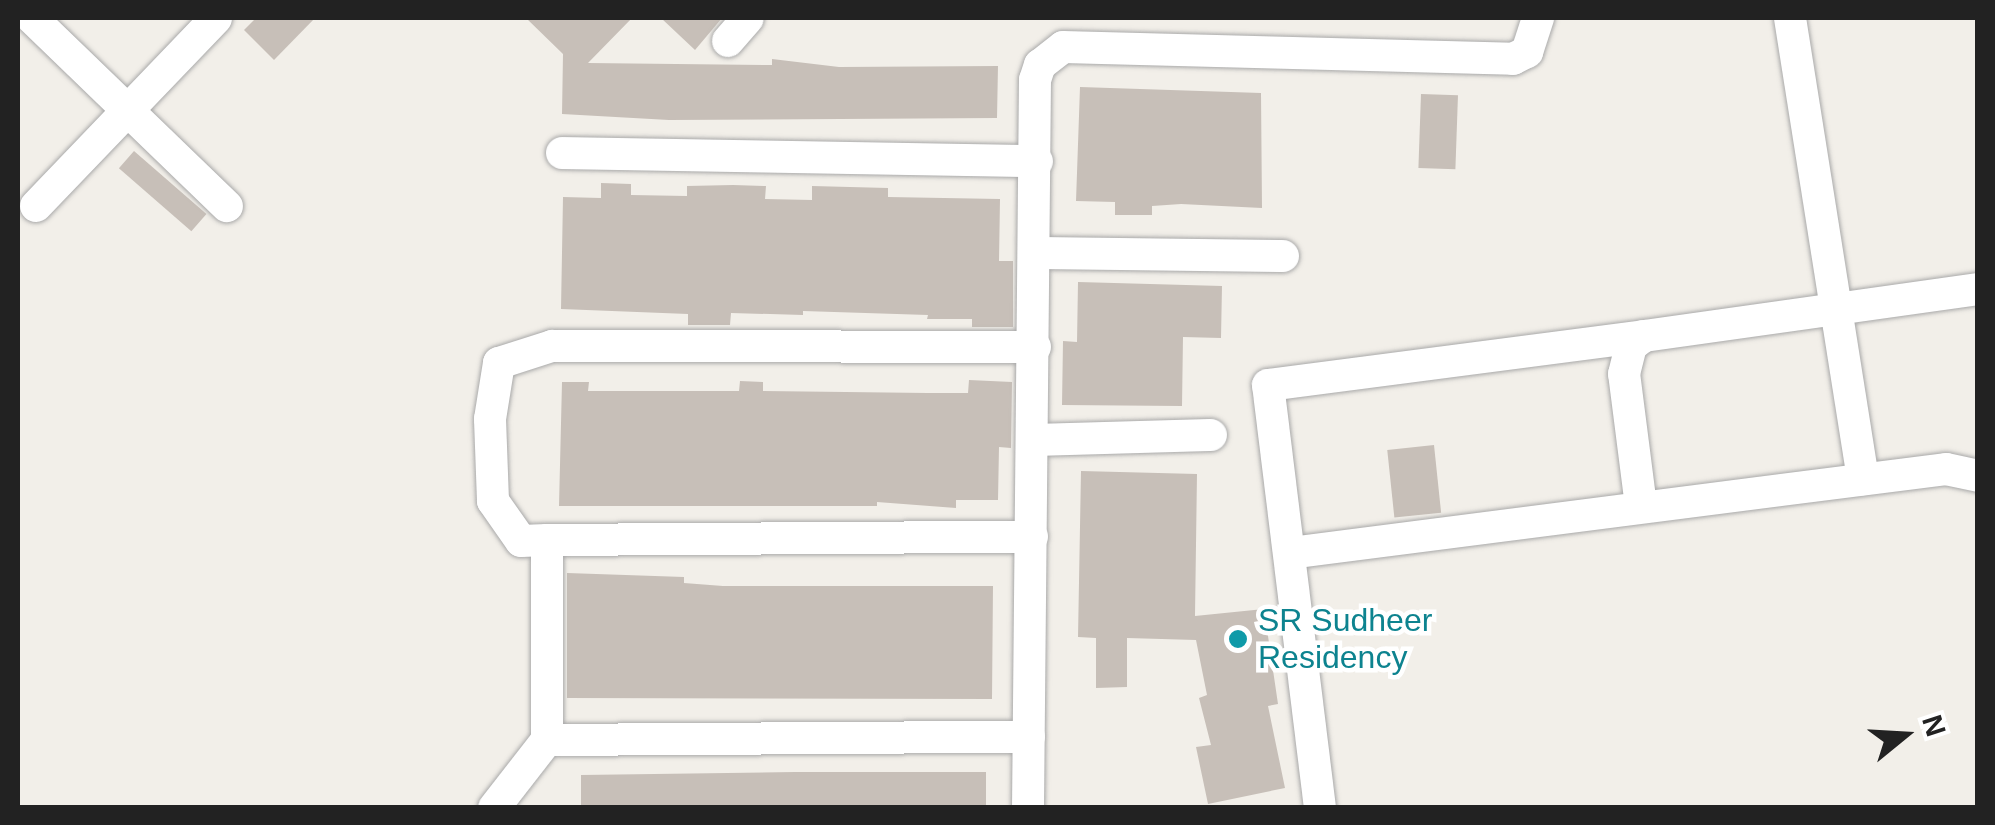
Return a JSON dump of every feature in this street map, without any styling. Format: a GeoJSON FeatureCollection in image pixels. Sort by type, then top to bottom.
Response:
{"type":"FeatureCollection","features":[{"type":"Feature","properties":{"kind":"street"},"geometry":{"type":"LineString","coordinates":[[32,18],[227,206]]}},
{"type":"Feature","properties":{"kind":"street"},"geometry":{"type":"LineString","coordinates":[[36,206],[216,18]]}},
{"type":"Feature","properties":{"kind":"street"},"geometry":{"type":"LineString","coordinates":[[1028,808],[1036,80],[1047,56],[1063,48],[1513,60],[1526,52],[1538,18]]}},
{"type":"Feature","properties":{"kind":"street"},"geometry":{"type":"LineString","coordinates":[[1790,18],[1864,479]]}},
{"type":"Feature","properties":{"kind":"street"},"geometry":{"type":"LineString","coordinates":[[562,153],[1037,160]]}},
{"type":"Feature","properties":{"kind":"street"},"geometry":{"type":"LineString","coordinates":[[1036,252],[1283,256]]}},
{"type":"Feature","properties":{"kind":"street"},"geometry":{"type":"LineString","coordinates":[[1320,808],[1268,385],[1978,289]]}},
{"type":"Feature","properties":{"kind":"street"},"geometry":{"type":"LineString","coordinates":[[1641,506],[1624,374],[1630,346],[1644,336]]}},
{"type":"Feature","properties":{"kind":"street"},"geometry":{"type":"LineString","coordinates":[[1032,537],[521,541],[493,501],[490,419],[498,363],[552,346],[1035,347]]}},
{"type":"Feature","properties":{"kind":"street"},"geometry":{"type":"LineString","coordinates":[[1033,440],[1212,435]]}},
{"type":"Feature","properties":{"kind":"street"},"geometry":{"type":"LineString","coordinates":[[1290,553],[1946,469],[1978,476]]}},
{"type":"Feature","properties":{"kind":"street"},"geometry":{"type":"LineString","coordinates":[[494,808],[547,740],[547,540]]}},
{"type":"Feature","properties":{"kind":"street"},"geometry":{"type":"LineString","coordinates":[[547,740],[1029,737]]}},
{"type":"Feature","properties":{"kind":"building"},"geometry":{"type":"Polygon","coordinates":[[[256,18],[315,18],[274,60],[244,30],[256,18]]]}},
{"type":"Feature","properties":{"kind":"building"},"geometry":{"type":"Polygon","coordinates":[[[526,18],[632,18],[588,63],[772,65],[772,59],[839,67],[998,66],[997,118],[669,120],[562,114],[563,54],[526,18]]]}},
{"type":"Feature","properties":{"kind":"building"},"geometry":{"type":"Polygon","coordinates":[[[661,18],[722,18],[695,50],[661,18]]]}},
{"type":"Feature","properties":{"kind":"building"},"geometry":{"type":"Polygon","coordinates":[[[1080,87],[1261,93],[1262,208],[1181,204],[1152,206],[1152,215],[1115,215],[1115,202],[1076,201],[1080,87]]]}},
{"type":"Feature","properties":{"kind":"building"},"geometry":{"type":"Polygon","coordinates":[[[1421,94],[1458,95],[1455,169],[1418,168],[1421,94]]]}},
{"type":"Feature","properties":{"kind":"building"},"geometry":{"type":"Polygon","coordinates":[[[134,151],[206,214],[191,231],[119,168],[134,151]]]}},
{"type":"Feature","properties":{"kind":"building"},"geometry":{"type":"Polygon","coordinates":[[[601,183],[631,184],[631,195],[687,196],[687,186],[733,185],[766,186],[765,199],[812,200],[812,186],[888,188],[888,197],[1000,199],[999,261],[1013,261],[1013,327],[972,327],[972,319],[927,319],[928,315],[803,311],[803,315],[731,313],[730,325],[688,325],[688,314],[561,309],[563,197],[601,198],[601,183]]]}},
{"type":"Feature","properties":{"kind":"building"},"geometry":{"type":"Polygon","coordinates":[[[1078,282],[1222,286],[1221,338],[1183,337],[1182,406],[1062,405],[1063,341],[1077,342],[1078,282]]]}},
{"type":"Feature","properties":{"kind":"building"},"geometry":{"type":"Polygon","coordinates":[[[969,380],[1012,382],[1011,448],[999,447],[998,500],[956,500],[956,508],[877,502],[877,506],[559,506],[562,382],[589,382],[588,391],[739,391],[740,381],[763,382],[763,391],[968,393],[969,380]]]}},
{"type":"Feature","properties":{"kind":"building"},"geometry":{"type":"Polygon","coordinates":[[[1434,445],[1441,513],[1394,518],[1387,450],[1434,445]]]}},
{"type":"Feature","properties":{"kind":"building"},"geometry":{"type":"Polygon","coordinates":[[[1081,471],[1197,474],[1195,616],[1264,609],[1278,704],[1268,706],[1285,788],[1208,804],[1196,747],[1211,745],[1199,698],[1207,695],[1196,640],[1127,638],[1127,687],[1096,688],[1096,638],[1078,637],[1081,471]]]}},
{"type":"Feature","properties":{"kind":"building"},"geometry":{"type":"Polygon","coordinates":[[[567,573],[684,577],[684,583],[723,586],[993,586],[992,699],[567,698],[567,573]]]}},
{"type":"Feature","properties":{"kind":"building"},"geometry":{"type":"Polygon","coordinates":[[[986,772],[986,807],[581,807],[581,775],[986,772]]]}},
{"type":"Feature","properties":{"kind":"place","name":"SR Sudheer Residency"},"geometry":{"type":"Point","coordinates":[1238,639]}}]}
